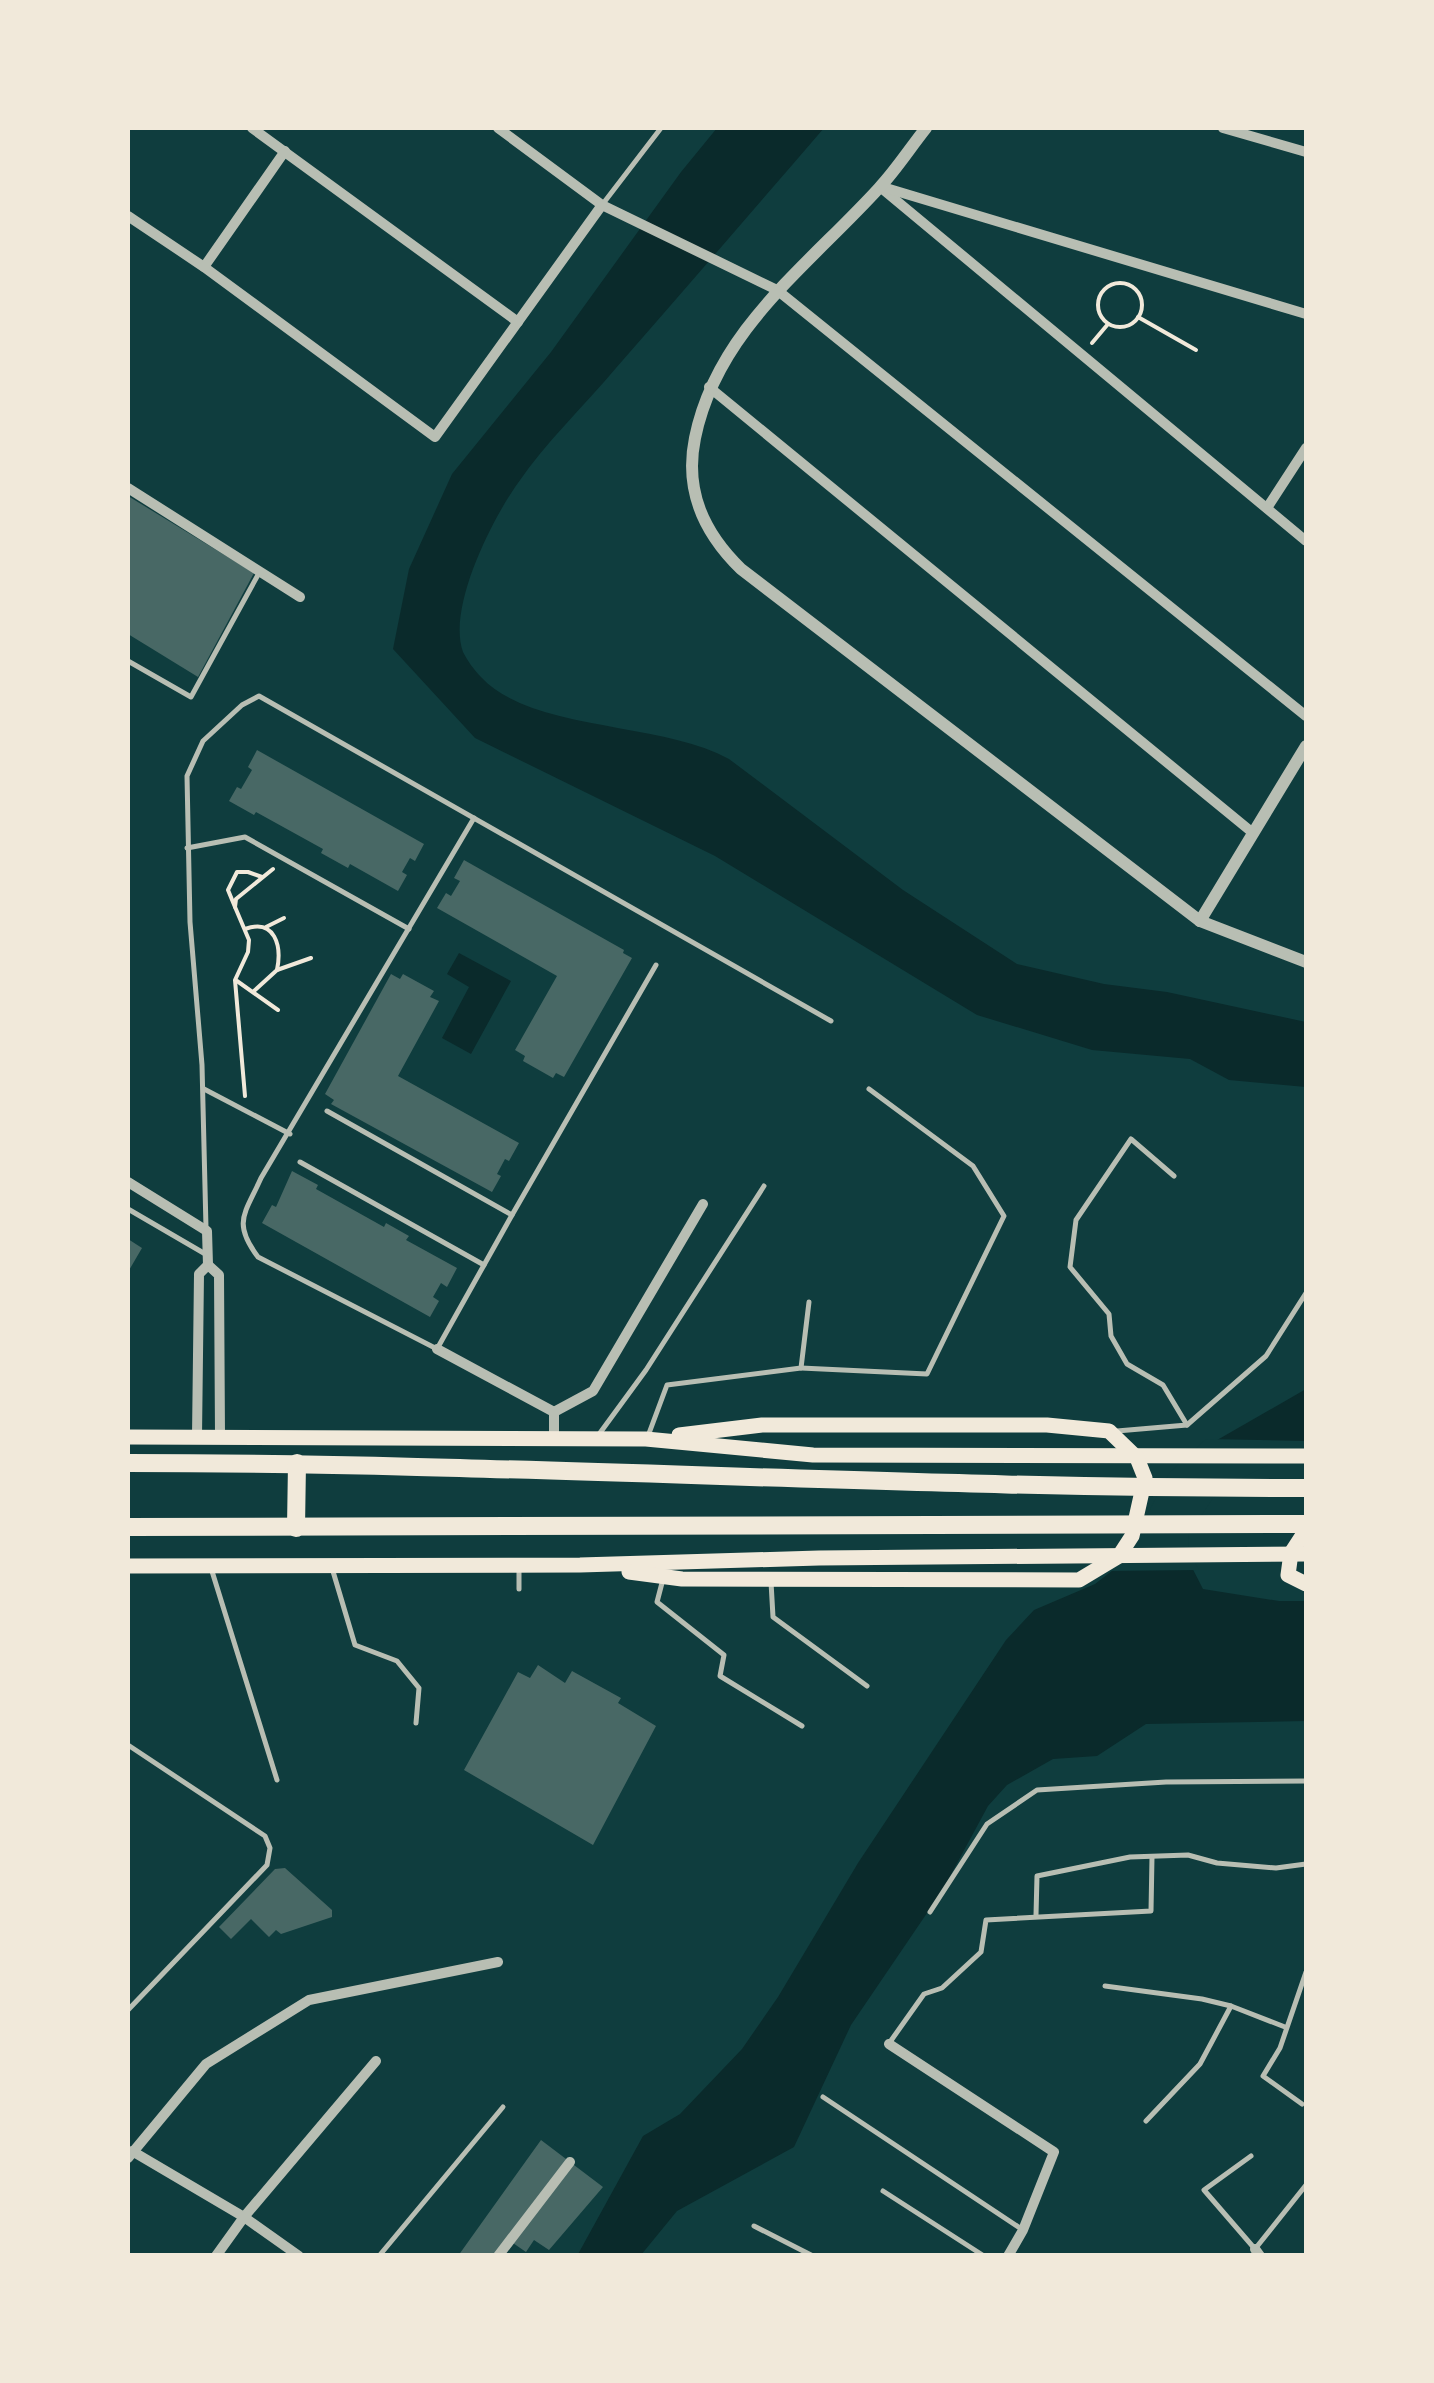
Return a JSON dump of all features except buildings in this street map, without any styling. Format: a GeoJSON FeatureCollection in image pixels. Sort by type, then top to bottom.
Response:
{"type":"FeatureCollection","features":[{"type":"Feature","properties":{"kind":"highway"},"geometry":{"type":"LineString","coordinates":[[128,1463],[297,1463],[1092,1489],[1306,1488]]}},
{"type":"Feature","properties":{"kind":"highway"},"geometry":{"type":"LineString","coordinates":[[296,1528],[297,1463]]}},
{"type":"Feature","properties":{"kind":"highway"},"geometry":{"type":"LineString","coordinates":[[128,1527],[1306,1527]]}},
{"type":"Feature","properties":{"kind":"main road"},"geometry":{"type":"LineString","coordinates":[[580,1565],[664,1576],[1079,1580],[1119,1556],[1126,1546],[1132,1536],[1145,1478],[1137,1458],[1109,1431],[1047,1425],[762,1425],[646,1439]]}},
{"type":"Feature","properties":{"kind":"main road"},"geometry":{"type":"LineString","coordinates":[[128,1437],[646,1439],[813,1455],[1306,1456]]}},
{"type":"Feature","properties":{"kind":"main road"},"geometry":{"type":"LineString","coordinates":[[1306,1527],[1291,1553],[1288,1575],[1306,1584]]}},
{"type":"Feature","properties":{"kind":"main road"},"geometry":{"type":"LineString","coordinates":[[128,1566],[580,1565],[1306,1554]]}},
{"type":"Feature","properties":{"kind":"street"},"geometry":{"type":"LineString","coordinates":[[252,128],[518,322]]}},
{"type":"Feature","properties":{"kind":"street"},"geometry":{"type":"LineString","coordinates":[[498,128],[602,205],[777,290],[1306,716]]}},
{"type":"Feature","properties":{"kind":"street"},"geometry":{"type":"LineString","coordinates":[[926,128],[880,187],[777,290],[734,344],[709,388],[696,431],[692,474],[696,501],[706,526],[723,552],[1200,921],[1306,960]]}},
{"type":"Feature","properties":{"kind":"street"},"geometry":{"type":"LineString","coordinates":[[1223,128],[1306,152]]}},
{"type":"Feature","properties":{"kind":"street"},"geometry":{"type":"LineString","coordinates":[[204,268],[285,151]]}},
{"type":"Feature","properties":{"kind":"street"},"geometry":{"type":"LineString","coordinates":[[880,187],[1306,314]]}},
{"type":"Feature","properties":{"kind":"street"},"geometry":{"type":"LineString","coordinates":[[880,187],[1306,541]]}},
{"type":"Feature","properties":{"kind":"street"},"geometry":{"type":"LineString","coordinates":[[128,216],[434,437],[602,205]]}},
{"type":"Feature","properties":{"kind":"street"},"geometry":{"type":"LineString","coordinates":[[709,388],[1253,833]]}},
{"type":"Feature","properties":{"kind":"street"},"geometry":{"type":"LineString","coordinates":[[1267,508],[1306,448]]}},
{"type":"Feature","properties":{"kind":"street"},"geometry":{"type":"LineString","coordinates":[[128,488],[300,597]]}},
{"type":"Feature","properties":{"kind":"street"},"geometry":{"type":"LineString","coordinates":[[1200,921],[1306,746]]}},
{"type":"Feature","properties":{"kind":"street"},"geometry":{"type":"LineString","coordinates":[[128,1182],[207,1231],[208,1261],[218,1275],[220,1436]]}},
{"type":"Feature","properties":{"kind":"street"},"geometry":{"type":"LineString","coordinates":[[554,1412],[593,1391],[703,1204]]}},
{"type":"Feature","properties":{"kind":"street"},"geometry":{"type":"LineString","coordinates":[[197,1436],[199,1274],[208,1261]]}},
{"type":"Feature","properties":{"kind":"street"},"geometry":{"type":"LineString","coordinates":[[437,1349],[554,1412]]}},
{"type":"Feature","properties":{"kind":"street"},"geometry":{"type":"LineString","coordinates":[[198,1393],[220,1393]]}},
{"type":"Feature","properties":{"kind":"street"},"geometry":{"type":"LineString","coordinates":[[554,1412],[554,1439]]}},
{"type":"Feature","properties":{"kind":"street"},"geometry":{"type":"LineString","coordinates":[[299,2256],[244,2217],[129,2153],[206,2064],[308,2000],[498,1962]]}},
{"type":"Feature","properties":{"kind":"street"},"geometry":{"type":"LineString","coordinates":[[888,2044],[1054,2152],[1023,2230],[1008,2256]]}},
{"type":"Feature","properties":{"kind":"street"},"geometry":{"type":"LineString","coordinates":[[216,2256],[244,2217],[376,2061]]}},
{"type":"Feature","properties":{"kind":"street"},"geometry":{"type":"LineString","coordinates":[[498,2256],[570,2162]]}},
{"type":"Feature","properties":{"kind":"lane"},"geometry":{"type":"LineString","coordinates":[[602,205],[661,128]]}},
{"type":"Feature","properties":{"kind":"lane"},"geometry":{"type":"LineString","coordinates":[[128,661],[191,696],[259,573]]}},
{"type":"Feature","properties":{"kind":"lane"},"geometry":{"type":"LineString","coordinates":[[207,1231],[204,1089],[190,922],[187,776],[192,758],[216,727],[258,696],[831,1022]]}},
{"type":"Feature","properties":{"kind":"lane"},"geometry":{"type":"LineString","coordinates":[[474,818],[290,1134],[260,1178],[244,1217],[243,1237],[258,1257],[437,1349],[656,965]]}},
{"type":"Feature","properties":{"kind":"lane"},"geometry":{"type":"LineString","coordinates":[[187,848],[244,837],[409,929]]}},
{"type":"Feature","properties":{"kind":"lane"},"geometry":{"type":"LineString","coordinates":[[204,1089],[290,1134]]}},
{"type":"Feature","properties":{"kind":"lane"},"geometry":{"type":"LineString","coordinates":[[646,1439],[668,1385],[801,1368],[927,1374],[1004,1216],[973,1166],[869,1089]]}},
{"type":"Feature","properties":{"kind":"lane"},"geometry":{"type":"LineString","coordinates":[[327,1111],[512,1215]]}},
{"type":"Feature","properties":{"kind":"lane"},"geometry":{"type":"LineString","coordinates":[[1174,1176],[1131,1139],[1076,1220],[1070,1267],[1109,1314],[1111,1336],[1127,1364],[1163,1385],[1187,1426]]}},
{"type":"Feature","properties":{"kind":"lane"},"geometry":{"type":"LineString","coordinates":[[300,1162],[484,1265]]}},
{"type":"Feature","properties":{"kind":"lane"},"geometry":{"type":"LineString","coordinates":[[595,1439],[646,1370],[764,1186]]}},
{"type":"Feature","properties":{"kind":"lane"},"geometry":{"type":"LineString","coordinates":[[128,1209],[208,1261]]}},
{"type":"Feature","properties":{"kind":"lane"},"geometry":{"type":"LineString","coordinates":[[1109,1431],[1187,1426],[1266,1356],[1306,1293]]}},
{"type":"Feature","properties":{"kind":"lane"},"geometry":{"type":"LineString","coordinates":[[801,1368],[809,1302]]}},
{"type":"Feature","properties":{"kind":"lane"},"geometry":{"type":"LineString","coordinates":[[210,1565],[277,1780]]}},
{"type":"Feature","properties":{"kind":"lane"},"geometry":{"type":"LineString","coordinates":[[331,1565],[355,1645],[398,1661],[419,1688],[416,1723]]}},
{"type":"Feature","properties":{"kind":"lane"},"geometry":{"type":"LineString","coordinates":[[518,1589],[520,1565]]}},
{"type":"Feature","properties":{"kind":"lane"},"geometry":{"type":"LineString","coordinates":[[664,1576],[658,1602],[724,1655],[720,1676],[802,1726]]}},
{"type":"Feature","properties":{"kind":"lane"},"geometry":{"type":"LineString","coordinates":[[770,1579],[774,1617],[867,1686]]}},
{"type":"Feature","properties":{"kind":"lane"},"geometry":{"type":"LineString","coordinates":[[128,1745],[265,1836],[270,1848],[266,1865],[128,2010]]}},
{"type":"Feature","properties":{"kind":"lane"},"geometry":{"type":"LineString","coordinates":[[930,1912],[987,1824],[1037,1790],[1166,1782],[1306,1780]]}},
{"type":"Feature","properties":{"kind":"lane"},"geometry":{"type":"LineString","coordinates":[[888,2044],[924,1994],[942,1988],[981,1952],[986,1920],[1151,1910],[1152,1856]]}},
{"type":"Feature","properties":{"kind":"lane"},"geometry":{"type":"LineString","coordinates":[[1036,1915],[1036,1876],[1130,1857],[1188,1856],[1217,1864],[1276,1868],[1306,1864]]}},
{"type":"Feature","properties":{"kind":"lane"},"geometry":{"type":"LineString","coordinates":[[1302,2104],[1263,2076],[1280,2048],[1306,1972]]}},
{"type":"Feature","properties":{"kind":"lane"},"geometry":{"type":"LineString","coordinates":[[1104,1986],[1232,2006],[1285,2027]]}},
{"type":"Feature","properties":{"kind":"lane"},"geometry":{"type":"LineString","coordinates":[[1146,2121],[1200,2064],[1232,2006]]}},
{"type":"Feature","properties":{"kind":"lane"},"geometry":{"type":"LineString","coordinates":[[823,2097],[1023,2230]]}},
{"type":"Feature","properties":{"kind":"lane"},"geometry":{"type":"LineString","coordinates":[[379,2256],[503,2107]]}},
{"type":"Feature","properties":{"kind":"lane"},"geometry":{"type":"LineString","coordinates":[[1251,2156],[1204,2190],[1258,2252],[1306,2185]]}},
{"type":"Feature","properties":{"kind":"lane"},"geometry":{"type":"LineString","coordinates":[[883,2191],[984,2256]]}},
{"type":"Feature","properties":{"kind":"lane"},"geometry":{"type":"LineString","coordinates":[[754,2226],[814,2256]]}},
{"type":"Feature","properties":{"kind":"path"},"geometry":{"type":"LineString","coordinates":[[1108,324],[1098,304],[1104,290],[1117,284],[1132,287],[1140,298],[1138,317]]}},
{"type":"Feature","properties":{"kind":"path"},"geometry":{"type":"LineString","coordinates":[[1108,324],[1121,327],[1138,317]]}},
{"type":"Feature","properties":{"kind":"path"},"geometry":{"type":"LineString","coordinates":[[1138,317],[1196,350]]}},
{"type":"Feature","properties":{"kind":"path"},"geometry":{"type":"LineString","coordinates":[[1084,354],[1108,324]]}},
{"type":"Feature","properties":{"kind":"path"},"geometry":{"type":"LineString","coordinates":[[235,907],[236,900],[284,859]]}},
{"type":"Feature","properties":{"kind":"path"},"geometry":{"type":"LineString","coordinates":[[246,1111],[235,980],[248,952],[249,940],[228,890],[237,872],[262,877]]}},
{"type":"Feature","properties":{"kind":"path"},"geometry":{"type":"LineString","coordinates":[[266,927],[284,918]]}},
{"type":"Feature","properties":{"kind":"path"},"geometry":{"type":"LineString","coordinates":[[245,929],[255,925],[266,927],[280,942],[277,970]]}},
{"type":"Feature","properties":{"kind":"path"},"geometry":{"type":"LineString","coordinates":[[254,990],[277,970],[311,958]]}},
{"type":"Feature","properties":{"kind":"path"},"geometry":{"type":"LineString","coordinates":[[235,980],[278,1010]]}},
{"type":"Feature","properties":{"kind":"water"},"geometry":{"type":"Polygon","coordinates":[[[717,128],[824,128],[518,483],[496,518],[475,564],[461,612],[463,652],[481,677],[503,695],[532,708],[668,738],[729,759],[903,890],[1017,964],[1306,1022],[1306,1087],[1229,1080],[1190,1059],[1092,1050],[977,1015],[715,856],[475,738],[393,649],[409,569],[452,474],[551,352],[717,128]]]}},
{"type":"Feature","properties":{"kind":"water"},"geometry":{"type":"Polygon","coordinates":[[[459,953],[511,981],[471,1054],[442,1038],[469,987],[447,974],[459,953]]]}},
{"type":"Feature","properties":{"kind":"water"},"geometry":{"type":"Polygon","coordinates":[[[1306,1389],[1306,1440],[1237,1475],[1195,1512],[1183,1550],[1203,1589],[1279,1601],[1306,1601],[1306,1721],[1146,1724],[1097,1756],[1053,1759],[1007,1785],[988,1806],[942,1891],[851,2025],[794,2147],[677,2211],[641,2255],[577,2256],[643,2136],[680,2114],[742,2049],[778,1997],[858,1863],[1006,1640],[1034,1610],[1095,1584],[1130,1557],[1198,1451],[1306,1389]]]}},
{"type":"Feature","properties":{"kind":"pier"},"geometry":{"type":"Polygon","coordinates":[[[1206,1439],[1306,1441],[1306,1446],[1240,1479],[1213,1498],[1189,1534],[1188,1549],[1199,1570],[1105,1571],[1126,1554],[1170,1472],[1206,1439]]]}}]}
